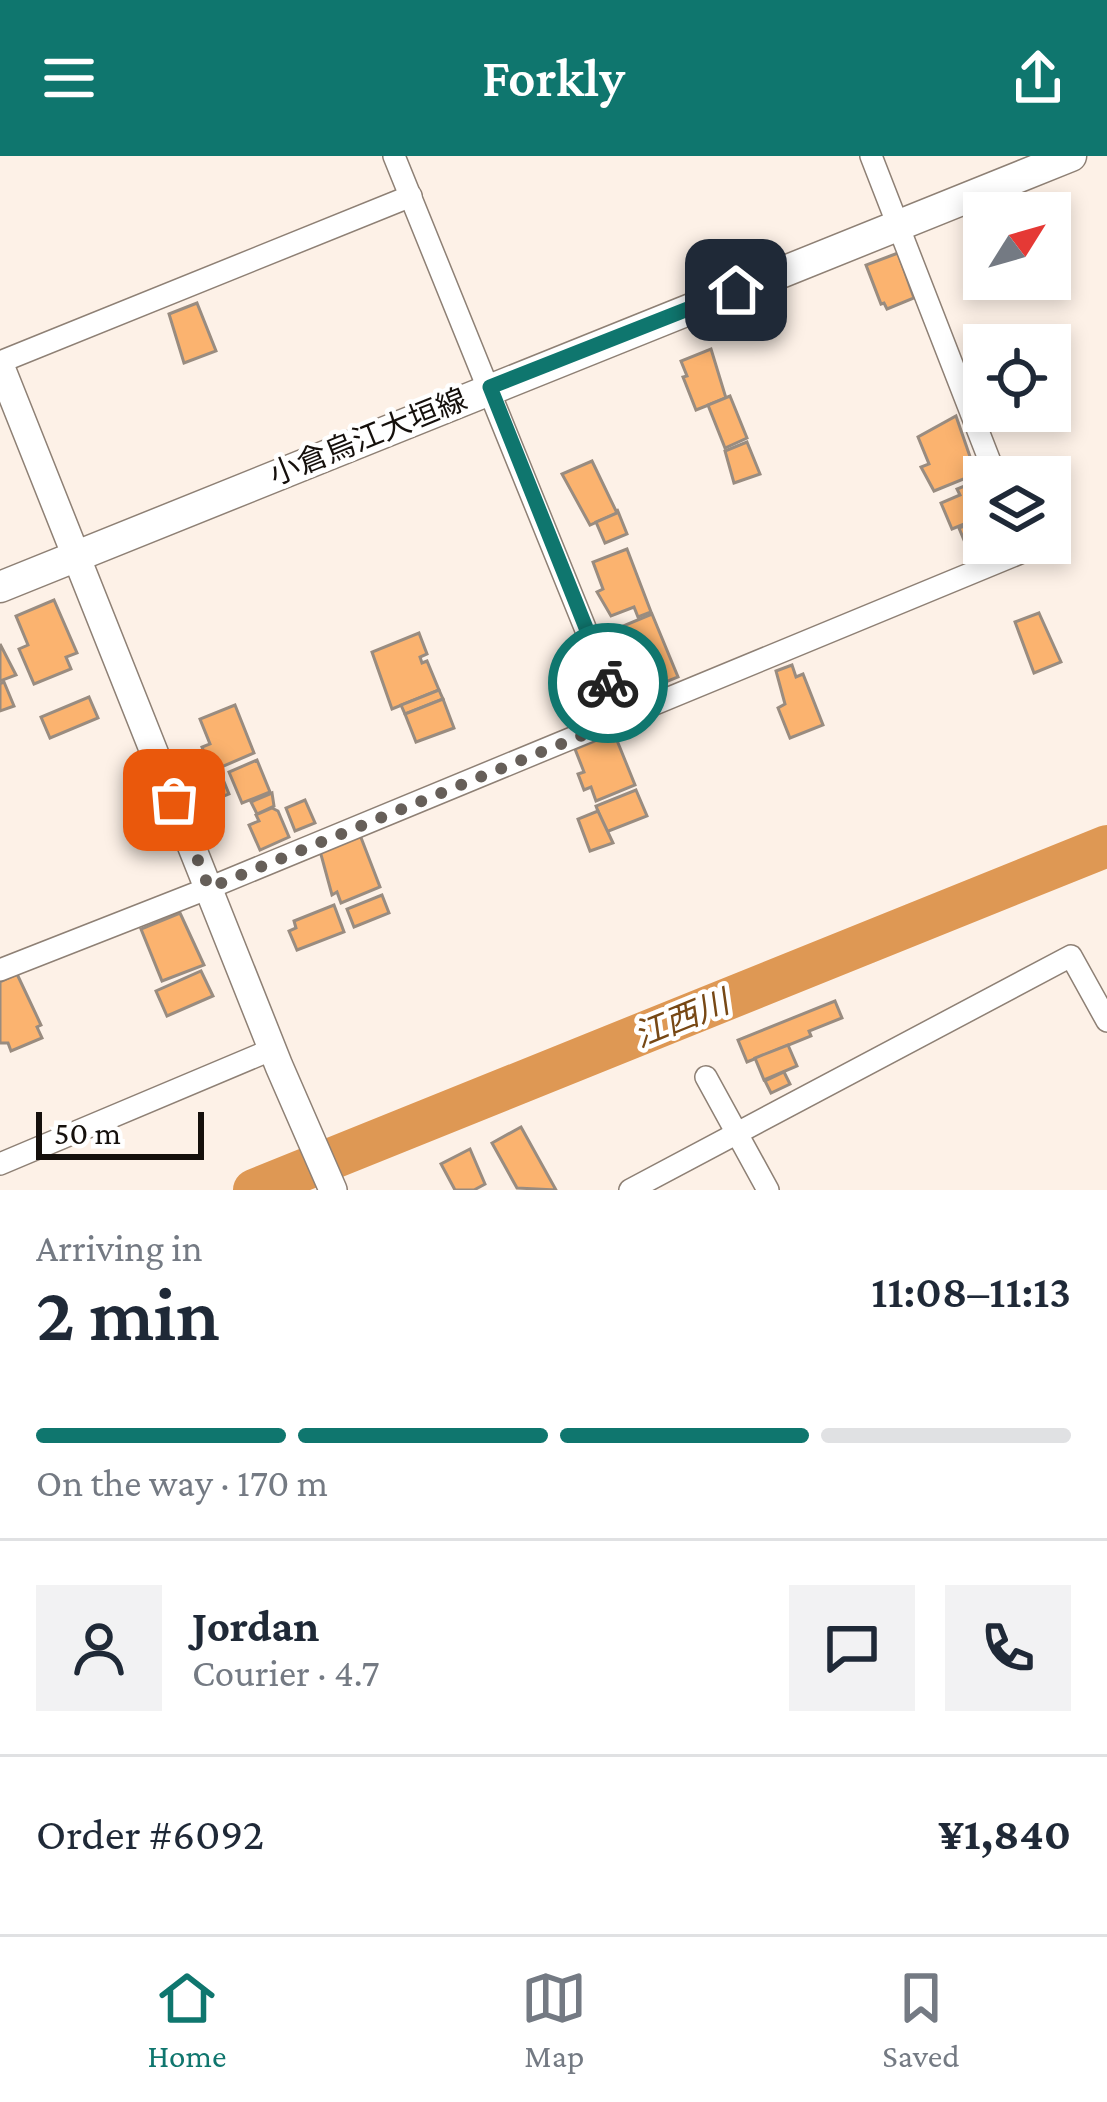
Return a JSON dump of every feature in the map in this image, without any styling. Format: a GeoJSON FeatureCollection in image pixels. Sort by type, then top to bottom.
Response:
{"type":"FeatureCollection","features":[{"type":"Feature","properties":{"kind":"main road","name":"小倉烏江大垣線"},"geometry":{"type":"LineString","coordinates":[[0,587],[1071,156]]}},
{"type":"Feature","properties":{"kind":"street"},"geometry":{"type":"LineString","coordinates":[[394,156],[622,719]]}},
{"type":"Feature","properties":{"kind":"street"},"geometry":{"type":"LineString","coordinates":[[871,156],[988,456]]}},
{"type":"Feature","properties":{"kind":"street"},"geometry":{"type":"LineString","coordinates":[[331,1186],[0,363],[411,196]]}},
{"type":"Feature","properties":{"kind":"street"},"geometry":{"type":"LineString","coordinates":[[0,970],[994,564]]}},
{"type":"Feature","properties":{"kind":"street"},"geometry":{"type":"LineString","coordinates":[[630,1190],[1071,956],[1107,1022]]}},
{"type":"Feature","properties":{"kind":"street"},"geometry":{"type":"LineString","coordinates":[[0,1164],[276,1058]]}},
{"type":"Feature","properties":{"kind":"street"},"geometry":{"type":"LineString","coordinates":[[706,1077],[768,1190]]}},
{"type":"Feature","properties":{"kind":"building"},"geometry":{"type":"Polygon","coordinates":[[[898,253],[914,298],[887,309],[866,265],[898,253]]]}},
{"type":"Feature","properties":{"kind":"building"},"geometry":{"type":"Polygon","coordinates":[[[197,303],[216,351],[184,363],[169,314],[197,303]]]}},
{"type":"Feature","properties":{"kind":"building"},"geometry":{"type":"Polygon","coordinates":[[[711,349],[726,398],[696,410],[681,361],[711,349]]]}},
{"type":"Feature","properties":{"kind":"building"},"geometry":{"type":"Polygon","coordinates":[[[730,396],[747,438],[725,448],[708,405],[730,396]]]}},
{"type":"Feature","properties":{"kind":"building"},"geometry":{"type":"Polygon","coordinates":[[[956,416],[970,456],[963,456],[963,479],[934,491],[921,467],[929,464],[918,437],[956,416]]]}},
{"type":"Feature","properties":{"kind":"building"},"geometry":{"type":"Polygon","coordinates":[[[747,442],[760,474],[734,483],[725,451],[747,442]]]}},
{"type":"Feature","properties":{"kind":"building"},"geometry":{"type":"Polygon","coordinates":[[[592,461],[617,513],[590,525],[562,474],[592,461]]]}},
{"type":"Feature","properties":{"kind":"building"},"geometry":{"type":"Polygon","coordinates":[[[963,487],[963,525],[952,529],[941,503],[960,495],[957,489],[963,487]]]}},
{"type":"Feature","properties":{"kind":"building"},"geometry":{"type":"Polygon","coordinates":[[[617,509],[627,534],[605,543],[596,522],[617,509]]]}},
{"type":"Feature","properties":{"kind":"building"},"geometry":{"type":"Polygon","coordinates":[[[627,549],[651,612],[638,617],[634,607],[611,616],[597,592],[603,589],[593,562],[627,549]]]}},
{"type":"Feature","properties":{"kind":"building"},"geometry":{"type":"Polygon","coordinates":[[[54,600],[77,653],[66,657],[71,669],[34,684],[19,649],[28,645],[16,616],[54,600]]]}},
{"type":"Feature","properties":{"kind":"building"},"geometry":{"type":"Polygon","coordinates":[[[1039,613],[1061,662],[1034,673],[1015,622],[1039,613]]]}},
{"type":"Feature","properties":{"kind":"building"},"geometry":{"type":"Polygon","coordinates":[[[652,614],[678,677],[641,692],[631,666],[638,663],[623,626],[652,614]]]}},
{"type":"Feature","properties":{"kind":"building"},"geometry":{"type":"Polygon","coordinates":[[[419,633],[427,654],[420,657],[422,663],[427,661],[439,690],[392,709],[372,652],[419,633]]]}},
{"type":"Feature","properties":{"kind":"building"},"geometry":{"type":"Polygon","coordinates":[[[0,644],[16,675],[0,681],[0,644]]]}},
{"type":"Feature","properties":{"kind":"building"},"geometry":{"type":"Polygon","coordinates":[[[792,665],[796,677],[803,674],[823,725],[790,738],[778,708],[785,704],[776,671],[792,665]]]}},
{"type":"Feature","properties":{"kind":"building"},"geometry":{"type":"Polygon","coordinates":[[[4,682],[14,706],[0,711],[0,684],[4,682]]]}},
{"type":"Feature","properties":{"kind":"building"},"geometry":{"type":"Polygon","coordinates":[[[439,690],[443,699],[405,714],[401,705],[439,690]]]}},
{"type":"Feature","properties":{"kind":"building"},"geometry":{"type":"Polygon","coordinates":[[[89,697],[98,718],[50,738],[41,717],[89,697]]]}},
{"type":"Feature","properties":{"kind":"building"},"geometry":{"type":"Polygon","coordinates":[[[443,699],[454,728],[416,742],[405,714],[443,699]]]}},
{"type":"Feature","properties":{"kind":"building"},"geometry":{"type":"Polygon","coordinates":[[[235,705],[254,753],[212,771],[202,747],[210,744],[200,719],[235,705]]]}},
{"type":"Feature","properties":{"kind":"building"},"geometry":{"type":"Polygon","coordinates":[[[614,733],[635,785],[596,801],[591,787],[584,790],[578,774],[584,772],[575,749],[614,733]]]}},
{"type":"Feature","properties":{"kind":"building"},"geometry":{"type":"Polygon","coordinates":[[[257,760],[270,792],[242,803],[229,772],[257,760]]]}},
{"type":"Feature","properties":{"kind":"building"},"geometry":{"type":"Polygon","coordinates":[[[220,772],[229,794],[209,802],[200,781],[220,772]]]}},
{"type":"Feature","properties":{"kind":"building"},"geometry":{"type":"Polygon","coordinates":[[[636,790],[647,816],[606,832],[596,806],[636,790]]]}},
{"type":"Feature","properties":{"kind":"building"},"geometry":{"type":"Polygon","coordinates":[[[272,793],[274,806],[257,814],[251,802],[272,793]]]}},
{"type":"Feature","properties":{"kind":"building"},"geometry":{"type":"Polygon","coordinates":[[[305,800],[315,823],[295,831],[286,808],[305,800]]]}},
{"type":"Feature","properties":{"kind":"building"},"geometry":{"type":"Polygon","coordinates":[[[272,808],[278,811],[289,837],[260,850],[249,825],[259,821],[256,815],[272,808]]]}},
{"type":"Feature","properties":{"kind":"building"},"geometry":{"type":"Polygon","coordinates":[[[598,811],[613,843],[590,851],[578,819],[598,811]]]}},
{"type":"Feature","properties":{"kind":"building"},"geometry":{"type":"Polygon","coordinates":[[[360,835],[380,887],[341,903],[337,892],[332,895],[320,851],[360,835]]]}},
{"type":"Feature","properties":{"kind":"building"},"geometry":{"type":"Polygon","coordinates":[[[382,895],[389,913],[354,927],[347,909],[382,895]]]}},
{"type":"Feature","properties":{"kind":"building"},"geometry":{"type":"Polygon","coordinates":[[[334,905],[344,932],[297,950],[289,931],[296,928],[294,921],[334,905]]]}},
{"type":"Feature","properties":{"kind":"building"},"geometry":{"type":"Polygon","coordinates":[[[180,913],[204,965],[162,981],[141,929],[180,913]]]}},
{"type":"Feature","properties":{"kind":"building"},"geometry":{"type":"Polygon","coordinates":[[[201,971],[213,996],[167,1016],[156,991],[201,971]]]}},
{"type":"Feature","properties":{"kind":"building"},"geometry":{"type":"Polygon","coordinates":[[[17,974],[41,1025],[37,1027],[42,1038],[11,1051],[8,1043],[0,1043],[0,982],[17,974]]]}},
{"type":"Feature","properties":{"kind":"building"},"geometry":{"type":"Polygon","coordinates":[[[835,1001],[842,1018],[747,1062],[738,1040],[835,1001]]]}},
{"type":"Feature","properties":{"kind":"building"},"geometry":{"type":"Polygon","coordinates":[[[788,1045],[797,1066],[764,1080],[755,1058],[788,1045]]]}},
{"type":"Feature","properties":{"kind":"building"},"geometry":{"type":"Polygon","coordinates":[[[784,1072],[790,1084],[771,1093],[765,1081],[784,1072]]]}},
{"type":"Feature","properties":{"kind":"building"},"geometry":{"type":"Polygon","coordinates":[[[521,1127],[556,1190],[517,1188],[492,1143],[521,1127]]]}},
{"type":"Feature","properties":{"kind":"building"},"geometry":{"type":"Polygon","coordinates":[[[470,1149],[485,1184],[474,1190],[455,1190],[441,1164],[470,1149]]]}},
{"type":"Feature","properties":{"kind":"waterway","name":"江西川"},"geometry":{"type":"LineString","coordinates":[[254,1190],[1107,846]]}},
{"type":"Feature","properties":{"kind":"way so far"},"geometry":{"type":"LineString","coordinates":[[174,800],[209,888],[622,719],[608,683]]}},
{"type":"Feature","properties":{"kind":"route"},"geometry":{"type":"LineString","coordinates":[[608,683],[490,387],[736,290]]}}]}
